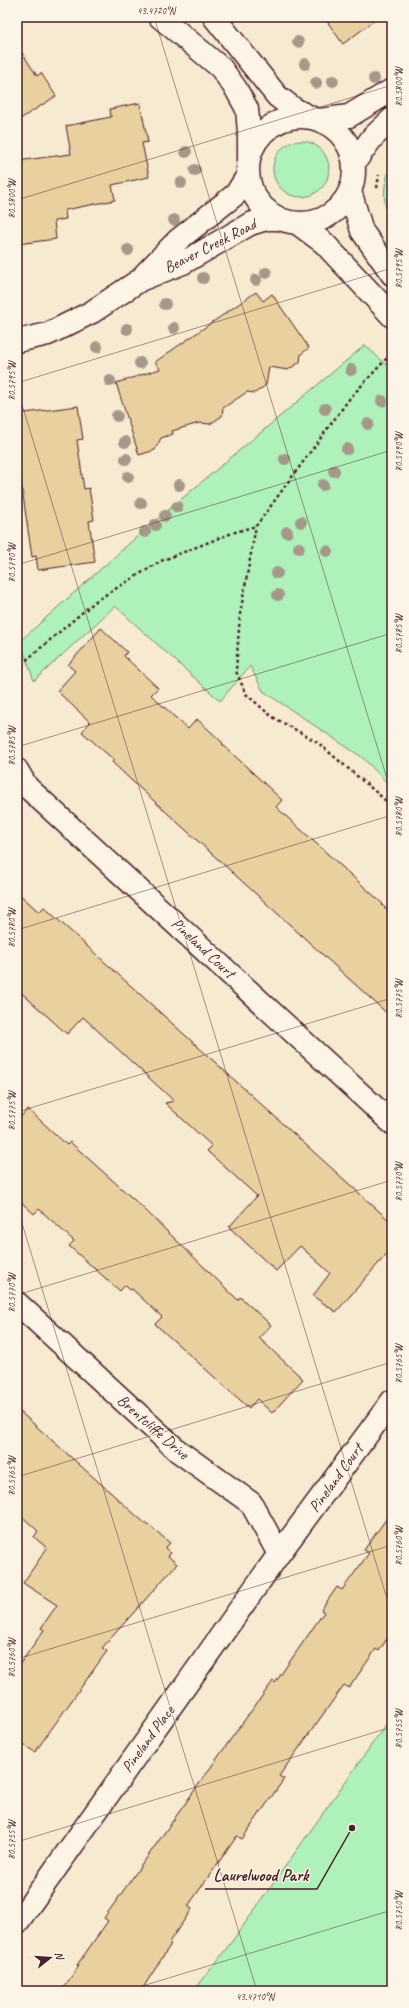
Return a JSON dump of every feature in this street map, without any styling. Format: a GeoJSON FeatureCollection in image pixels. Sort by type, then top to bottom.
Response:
{"type":"FeatureCollection","features":[{"type":"Feature","properties":{"kind":"street"},"geometry":{"type":"LineString","coordinates":[[160,17],[221,68],[236,89],[247,109],[249,132],[249,167],[252,189],[258,202],[268,212],[289,221],[324,243],[392,316]]}},
{"type":"Feature","properties":{"kind":"street"},"geometry":{"type":"LineString","coordinates":[[214,17],[277,96],[294,109],[332,127],[343,137],[350,149],[354,163],[354,177],[350,191],[341,205],[329,216],[313,222],[289,221]]}},
{"type":"Feature","properties":{"kind":"street"},"geometry":{"type":"LineString","coordinates":[[249,167],[255,144],[270,128],[279,122],[295,117],[316,119],[348,116],[392,90]]}},
{"type":"Feature","properties":{"kind":"street"},"geometry":{"type":"LineString","coordinates":[[354,163],[372,138],[392,119]]}},
{"type":"Feature","properties":{"kind":"street","name":"Beaver Creek Road"},"geometry":{"type":"LineString","coordinates":[[140,280],[178,240],[236,194],[249,167]]}},
{"type":"Feature","properties":{"kind":"street"},"geometry":{"type":"LineString","coordinates":[[350,191],[362,231],[392,274]]}},
{"type":"Feature","properties":{"kind":"street","name":"Beaver Creek Road"},"geometry":{"type":"LineString","coordinates":[[17,341],[48,334],[92,312],[140,280],[183,263],[250,224],[266,219],[289,221]]}},
{"type":"Feature","properties":{"kind":"street","name":"Pineland Court"},"geometry":{"type":"LineString","coordinates":[[17,770],[27,787],[392,1123]]}},
{"type":"Feature","properties":{"kind":"street","name":"Brentcliffe Drive"},"geometry":{"type":"LineString","coordinates":[[17,1303],[178,1451],[251,1503],[279,1554]]}},
{"type":"Feature","properties":{"kind":"street","name":"Pineland Court"},"geometry":{"type":"LineString","coordinates":[[279,1554],[392,1402]]}},
{"type":"Feature","properties":{"kind":"street","name":"Pineland Place"},"geometry":{"type":"LineString","coordinates":[[17,1923],[274,1564],[279,1554]]}},
{"type":"Feature","properties":{"kind":"path"},"geometry":{"type":"LineString","coordinates":[[377,193],[379,174],[382,168]]}},
{"type":"Feature","properties":{"kind":"path"},"geometry":{"type":"LineString","coordinates":[[381,217],[385,228]]}},
{"type":"Feature","properties":{"kind":"path"},"geometry":{"type":"LineString","coordinates":[[392,357],[388,357],[350,398],[256,526],[240,614],[236,671],[246,694],[271,716],[317,742],[384,799],[392,809]]}},
{"type":"Feature","properties":{"kind":"path"},"geometry":{"type":"LineString","coordinates":[[17,668],[97,600],[161,561],[232,533],[256,526]]}},
{"type":"Feature","properties":{"kind":"green space"},"geometry":{"type":"Polygon","coordinates":[[[301,141],[312,143],[321,149],[327,158],[329,169],[327,180],[321,189],[312,195],[301,197],[290,195],[281,189],[275,180],[273,169],[275,158],[281,149],[290,143],[301,141]]]}},
{"type":"Feature","properties":{"kind":"green space"},"geometry":{"type":"Polygon","coordinates":[[[392,165],[392,228],[384,196],[388,172],[392,165]]]}},
{"type":"Feature","properties":{"kind":"green space"},"geometry":{"type":"Polygon","coordinates":[[[365,345],[392,370],[392,788],[363,758],[263,691],[250,666],[220,701],[115,606],[34,681],[20,641],[141,533],[365,345]]]}},
{"type":"Feature","properties":{"kind":"green space"},"geometry":{"type":"Polygon","coordinates":[[[392,1716],[392,1991],[194,1991],[233,1940],[392,1716]]]}},
{"type":"Feature","properties":{"kind":"building"},"geometry":{"type":"Polygon","coordinates":[[[324,17],[379,17],[343,44],[324,17]]]}},
{"type":"Feature","properties":{"kind":"building"},"geometry":{"type":"Polygon","coordinates":[[[17,45],[37,76],[41,73],[56,96],[17,121],[17,45]]]}},
{"type":"Feature","properties":{"kind":"building"},"geometry":{"type":"Polygon","coordinates":[[[140,103],[148,142],[142,143],[149,177],[112,185],[115,200],[65,210],[66,219],[54,221],[56,239],[17,244],[17,161],[71,154],[66,126],[111,117],[110,109],[140,103]]]}},
{"type":"Feature","properties":{"kind":"building"},"geometry":{"type":"Polygon","coordinates":[[[256,292],[263,301],[272,294],[309,348],[301,354],[300,362],[288,370],[269,367],[266,385],[255,393],[247,392],[223,408],[222,416],[210,424],[199,423],[172,431],[173,434],[161,438],[155,450],[139,455],[116,383],[160,369],[155,362],[256,292]]]}},
{"type":"Feature","properties":{"kind":"building"},"geometry":{"type":"Polygon","coordinates":[[[78,406],[83,439],[77,440],[84,489],[89,488],[94,520],[89,521],[95,562],[38,570],[36,556],[32,557],[20,475],[17,450],[17,414],[78,406]]]}},
{"type":"Feature","properties":{"kind":"building"},"geometry":{"type":"Polygon","coordinates":[[[101,628],[127,652],[124,656],[158,688],[151,695],[188,729],[197,719],[282,800],[276,807],[383,904],[382,905],[392,914],[392,1018],[131,780],[112,762],[114,760],[82,732],[90,722],[57,691],[75,671],[68,665],[101,628]]]}},
{"type":"Feature","properties":{"kind":"building"},"geometry":{"type":"Polygon","coordinates":[[[17,892],[39,912],[44,907],[392,1223],[392,1248],[336,1312],[313,1296],[330,1273],[300,1246],[276,1271],[229,1227],[257,1196],[207,1151],[212,1146],[165,1103],[174,1101],[83,1017],[67,1034],[17,989],[17,892]]]}},
{"type":"Feature","properties":{"kind":"building"},"geometry":{"type":"Polygon","coordinates":[[[28,1109],[67,1145],[70,1142],[141,1206],[238,1300],[240,1297],[271,1325],[259,1338],[303,1379],[272,1413],[257,1399],[249,1408],[155,1324],[162,1317],[132,1289],[130,1290],[125,1285],[120,1291],[69,1246],[74,1241],[39,1209],[34,1214],[17,1198],[17,1121],[28,1109]]]}},
{"type":"Feature","properties":{"kind":"building"},"geometry":{"type":"Polygon","coordinates":[[[17,1409],[148,1526],[149,1525],[170,1543],[165,1548],[171,1553],[168,1556],[177,1564],[102,1648],[107,1651],[35,1752],[17,1741],[17,1668],[44,1630],[41,1628],[57,1605],[23,1583],[47,1548],[34,1537],[38,1531],[17,1512],[17,1409]]]}},
{"type":"Feature","properties":{"kind":"building"},"geometry":{"type":"Polygon","coordinates":[[[392,1511],[392,1631],[379,1651],[376,1649],[349,1688],[344,1685],[279,1776],[284,1779],[242,1839],[237,1836],[188,1906],[192,1909],[169,1942],[171,1944],[141,1991],[61,1991],[79,1966],[77,1965],[108,1921],[104,1918],[273,1681],[275,1683],[324,1612],[321,1610],[337,1587],[342,1590],[369,1553],[364,1550],[392,1511]]]}},
{"type":"Feature","properties":{"kind":"place","name":"Laurelwood Park"},"geometry":{"type":"Point","coordinates":[352,1828]}}]}
